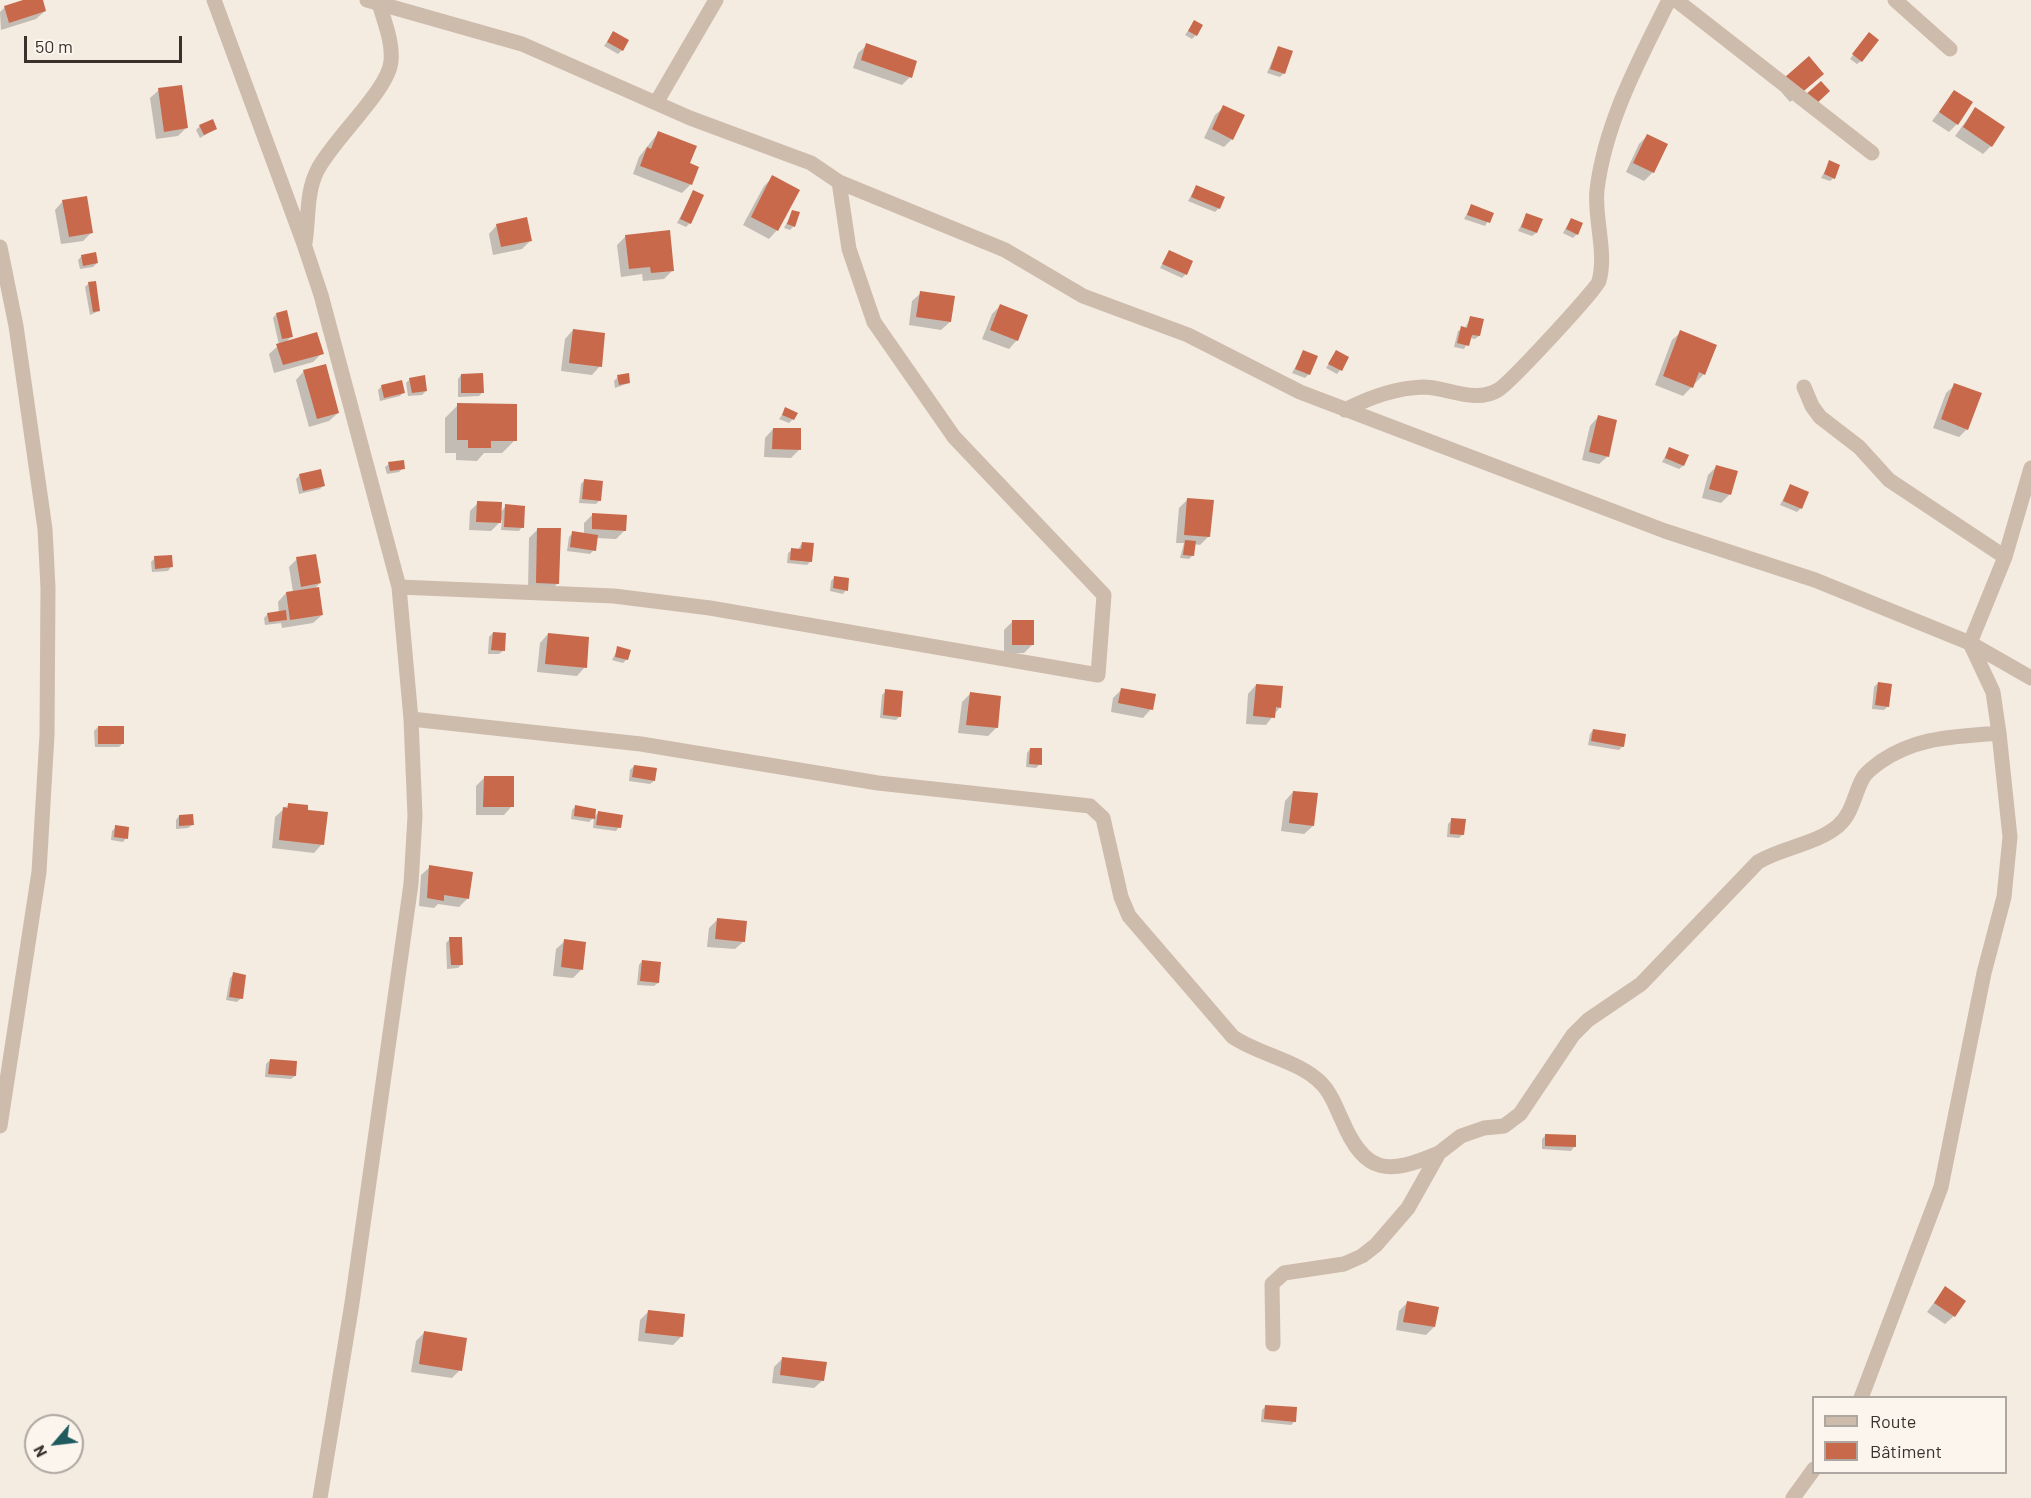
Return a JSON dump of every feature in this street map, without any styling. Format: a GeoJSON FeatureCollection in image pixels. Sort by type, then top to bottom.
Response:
{"type":"FeatureCollection","features":[{"type":"Feature","properties":{"kind":"street"},"geometry":{"type":"LineString","coordinates":[[214,0],[304,244],[399,587],[411,719],[415,816],[411,884],[352,1303],[320,1498]]}},
{"type":"Feature","properties":{"kind":"street"},"geometry":{"type":"LineString","coordinates":[[656,103],[716,0]]}},
{"type":"Feature","properties":{"kind":"street"},"geometry":{"type":"LineString","coordinates":[[1345,410],[1395,391],[1420,387],[1439,388],[1475,396],[1498,391],[1531,361],[1574,309],[1593,293],[1599,281],[1601,255],[1596,207],[1600,166],[1630,78],[1669,0]]}},
{"type":"Feature","properties":{"kind":"street"},"geometry":{"type":"LineString","coordinates":[[1676,0],[1872,153]]}},
{"type":"Feature","properties":{"kind":"street"},"geometry":{"type":"LineString","coordinates":[[1895,0],[1950,49]]}},
{"type":"Feature","properties":{"kind":"street"},"geometry":{"type":"LineString","coordinates":[[304,244],[310,188],[316,172],[327,152],[379,88],[392,63],[391,46],[373,2]]}},
{"type":"Feature","properties":{"kind":"street"},"geometry":{"type":"LineString","coordinates":[[373,2],[522,44],[656,103],[803,159],[839,182],[1005,250],[1083,296],[1188,335],[1264,375],[1345,410],[1665,531],[1815,580],[1970,643],[2031,678]]}},
{"type":"Feature","properties":{"kind":"street"},"geometry":{"type":"LineString","coordinates":[[399,587],[614,596],[710,608],[1098,675],[1104,595],[954,437],[874,322],[849,249],[839,182]]}},
{"type":"Feature","properties":{"kind":"street"},"geometry":{"type":"LineString","coordinates":[[0,247],[16,326],[45,529],[48,588],[47,735],[39,872],[0,1126]]}},
{"type":"Feature","properties":{"kind":"street"},"geometry":{"type":"LineString","coordinates":[[1804,387],[1812,406],[1820,417],[1859,447],[1889,480],[2005,557]]}},
{"type":"Feature","properties":{"kind":"street"},"geometry":{"type":"LineString","coordinates":[[1862,1396],[1941,1188],[1984,973],[2004,897],[2010,837],[1999,733],[1993,692],[1970,643],[2005,557],[2031,468]]}},
{"type":"Feature","properties":{"kind":"street"},"geometry":{"type":"LineString","coordinates":[[411,719],[641,744],[878,783],[1090,806],[1104,818],[1121,897],[1129,916],[1233,1037],[1247,1047],[1306,1072],[1321,1083],[1330,1094],[1357,1152],[1371,1162],[1396,1168],[1407,1167],[1439,1153],[1461,1136],[1484,1128],[1504,1126],[1520,1114],[1573,1035],[1588,1020],[1641,984],[1758,862],[1771,854],[1820,838],[1838,826],[1849,813],[1863,777],[1870,769],[1893,753],[1918,742],[1999,733]]}},
{"type":"Feature","properties":{"kind":"street"},"geometry":{"type":"LineString","coordinates":[[1273,1344],[1272,1284],[1275,1278],[1284,1273],[1344,1264],[1362,1257],[1376,1245],[1408,1208],[1439,1153]]}},
{"type":"Feature","properties":{"kind":"street"},"geometry":{"type":"LineString","coordinates":[[1793,1498],[1812,1471]]}},
{"type":"Feature","properties":{"kind":"building"},"geometry":{"type":"Polygon","coordinates":[[[23,0],[43,0],[46,11],[9,23],[4,6],[23,0]]]}},
{"type":"Feature","properties":{"kind":"building"},"geometry":{"type":"Polygon","coordinates":[[[1194,20],[1203,25],[1197,36],[1188,31],[1194,20]]]}},
{"type":"Feature","properties":{"kind":"building"},"geometry":{"type":"Polygon","coordinates":[[[613,31],[629,40],[623,51],[607,42],[613,31]]]}},
{"type":"Feature","properties":{"kind":"building"},"geometry":{"type":"Polygon","coordinates":[[[1869,32],[1879,40],[1862,62],[1852,54],[1869,32]]]}},
{"type":"Feature","properties":{"kind":"building"},"geometry":{"type":"Polygon","coordinates":[[[866,43],[917,61],[912,78],[861,60],[866,43]]]}},
{"type":"Feature","properties":{"kind":"building"},"geometry":{"type":"Polygon","coordinates":[[[1278,46],[1293,51],[1285,74],[1270,69],[1278,46]]]}},
{"type":"Feature","properties":{"kind":"building"},"geometry":{"type":"Polygon","coordinates":[[[1809,56],[1824,74],[1799,95],[1784,78],[1809,56]]]}},
{"type":"Feature","properties":{"kind":"building"},"geometry":{"type":"Polygon","coordinates":[[[1821,81],[1830,91],[1813,107],[1804,96],[1821,81]]]}},
{"type":"Feature","properties":{"kind":"building"},"geometry":{"type":"Polygon","coordinates":[[[182,85],[188,128],[164,132],[158,88],[182,85]]]}},
{"type":"Feature","properties":{"kind":"building"},"geometry":{"type":"Polygon","coordinates":[[[1954,90],[1973,102],[1958,125],[1939,112],[1954,90]]]}},
{"type":"Feature","properties":{"kind":"building"},"geometry":{"type":"Polygon","coordinates":[[[1223,105],[1245,115],[1233,140],[1212,129],[1223,105]]]}},
{"type":"Feature","properties":{"kind":"building"},"geometry":{"type":"Polygon","coordinates":[[[1975,107],[2005,127],[1992,147],[1963,127],[1975,107]]]}},
{"type":"Feature","properties":{"kind":"building"},"geometry":{"type":"Polygon","coordinates":[[[213,119],[217,129],[204,135],[199,125],[213,119]]]}},
{"type":"Feature","properties":{"kind":"building"},"geometry":{"type":"Polygon","coordinates":[[[658,131],[697,146],[690,163],[699,167],[692,185],[640,166],[647,147],[651,149],[658,131]]]}},
{"type":"Feature","properties":{"kind":"building"},"geometry":{"type":"Polygon","coordinates":[[[1647,134],[1668,144],[1654,173],[1633,163],[1647,134]]]}},
{"type":"Feature","properties":{"kind":"building"},"geometry":{"type":"Polygon","coordinates":[[[1829,160],[1840,165],[1835,179],[1824,174],[1829,160]]]}},
{"type":"Feature","properties":{"kind":"building"},"geometry":{"type":"Polygon","coordinates":[[[772,175],[800,190],[778,231],[751,217],[772,175]]]}},
{"type":"Feature","properties":{"kind":"building"},"geometry":{"type":"Polygon","coordinates":[[[1196,185],[1225,197],[1220,209],[1191,197],[1196,185]]]}},
{"type":"Feature","properties":{"kind":"building"},"geometry":{"type":"Polygon","coordinates":[[[693,190],[704,195],[691,224],[680,219],[693,190]]]}},
{"type":"Feature","properties":{"kind":"building"},"geometry":{"type":"Polygon","coordinates":[[[87,196],[93,233],[69,237],[62,200],[87,196]]]}},
{"type":"Feature","properties":{"kind":"building"},"geometry":{"type":"Polygon","coordinates":[[[1471,204],[1494,213],[1490,223],[1467,215],[1471,204]]]}},
{"type":"Feature","properties":{"kind":"building"},"geometry":{"type":"Polygon","coordinates":[[[792,210],[800,212],[795,227],[787,224],[792,210]]]}},
{"type":"Feature","properties":{"kind":"building"},"geometry":{"type":"Polygon","coordinates":[[[1526,213],[1543,219],[1537,233],[1521,227],[1526,213]]]}},
{"type":"Feature","properties":{"kind":"building"},"geometry":{"type":"Polygon","coordinates":[[[527,217],[532,241],[501,247],[496,224],[527,217]]]}},
{"type":"Feature","properties":{"kind":"building"},"geometry":{"type":"Polygon","coordinates":[[[1571,218],[1583,223],[1578,235],[1566,229],[1571,218]]]}},
{"type":"Feature","properties":{"kind":"building"},"geometry":{"type":"Polygon","coordinates":[[[670,230],[674,271],[651,273],[650,267],[629,269],[625,235],[670,230]]]}},
{"type":"Feature","properties":{"kind":"building"},"geometry":{"type":"Polygon","coordinates":[[[1169,250],[1193,261],[1187,275],[1162,264],[1169,250]]]}},
{"type":"Feature","properties":{"kind":"building"},"geometry":{"type":"Polygon","coordinates":[[[96,252],[98,263],[83,266],[81,255],[96,252]]]}},
{"type":"Feature","properties":{"kind":"building"},"geometry":{"type":"Polygon","coordinates":[[[96,281],[100,311],[93,312],[88,282],[96,281]]]}},
{"type":"Feature","properties":{"kind":"building"},"geometry":{"type":"Polygon","coordinates":[[[920,291],[955,296],[951,322],[916,317],[920,291]]]}},
{"type":"Feature","properties":{"kind":"building"},"geometry":{"type":"Polygon","coordinates":[[[1000,304],[1028,315],[1018,341],[990,330],[1000,304]]]}},
{"type":"Feature","properties":{"kind":"building"},"geometry":{"type":"Polygon","coordinates":[[[287,310],[293,337],[282,339],[276,313],[287,310]]]}},
{"type":"Feature","properties":{"kind":"building"},"geometry":{"type":"Polygon","coordinates":[[[1470,316],[1484,319],[1480,336],[1472,335],[1469,346],[1457,343],[1461,326],[1467,328],[1470,316]]]}},
{"type":"Feature","properties":{"kind":"building"},"geometry":{"type":"Polygon","coordinates":[[[573,329],[605,333],[602,367],[569,363],[573,329]]]}},
{"type":"Feature","properties":{"kind":"building"},"geometry":{"type":"Polygon","coordinates":[[[1680,330],[1717,345],[1705,375],[1699,372],[1693,388],[1663,376],[1680,330]]]}},
{"type":"Feature","properties":{"kind":"building"},"geometry":{"type":"Polygon","coordinates":[[[317,332],[324,354],[283,365],[276,344],[317,332]]]}},
{"type":"Feature","properties":{"kind":"building"},"geometry":{"type":"Polygon","coordinates":[[[1303,350],[1318,356],[1310,375],[1295,369],[1303,350]]]}},
{"type":"Feature","properties":{"kind":"building"},"geometry":{"type":"Polygon","coordinates":[[[1336,350],[1349,357],[1342,371],[1328,364],[1336,350]]]}},
{"type":"Feature","properties":{"kind":"building"},"geometry":{"type":"Polygon","coordinates":[[[326,364],[339,413],[317,419],[303,370],[326,364]]]}},
{"type":"Feature","properties":{"kind":"building"},"geometry":{"type":"Polygon","coordinates":[[[483,373],[484,393],[461,393],[461,374],[483,373]]]}},
{"type":"Feature","properties":{"kind":"building"},"geometry":{"type":"Polygon","coordinates":[[[629,373],[630,383],[619,385],[617,375],[629,373]]]}},
{"type":"Feature","properties":{"kind":"building"},"geometry":{"type":"Polygon","coordinates":[[[425,375],[427,391],[412,393],[409,378],[425,375]]]}},
{"type":"Feature","properties":{"kind":"building"},"geometry":{"type":"Polygon","coordinates":[[[402,380],[405,393],[384,398],[381,385],[402,380]]]}},
{"type":"Feature","properties":{"kind":"building"},"geometry":{"type":"Polygon","coordinates":[[[1954,383],[1982,393],[1968,430],[1941,419],[1954,383]]]}},
{"type":"Feature","properties":{"kind":"building"},"geometry":{"type":"Polygon","coordinates":[[[457,403],[517,404],[517,441],[491,441],[491,448],[468,448],[468,440],[457,440],[457,403]]]}},
{"type":"Feature","properties":{"kind":"building"},"geometry":{"type":"Polygon","coordinates":[[[785,407],[798,413],[794,420],[782,415],[785,407]]]}},
{"type":"Feature","properties":{"kind":"building"},"geometry":{"type":"Polygon","coordinates":[[[1598,415],[1617,420],[1609,457],[1589,452],[1598,415]]]}},
{"type":"Feature","properties":{"kind":"building"},"geometry":{"type":"Polygon","coordinates":[[[773,428],[801,428],[801,450],[772,449],[773,428]]]}},
{"type":"Feature","properties":{"kind":"building"},"geometry":{"type":"Polygon","coordinates":[[[1669,447],[1689,455],[1684,466],[1665,458],[1669,447]]]}},
{"type":"Feature","properties":{"kind":"building"},"geometry":{"type":"Polygon","coordinates":[[[404,460],[405,469],[390,471],[388,462],[404,460]]]}},
{"type":"Feature","properties":{"kind":"building"},"geometry":{"type":"Polygon","coordinates":[[[1716,465],[1738,471],[1731,495],[1709,489],[1716,465]]]}},
{"type":"Feature","properties":{"kind":"building"},"geometry":{"type":"Polygon","coordinates":[[[321,469],[325,486],[303,491],[299,474],[321,469]]]}},
{"type":"Feature","properties":{"kind":"building"},"geometry":{"type":"Polygon","coordinates":[[[584,479],[603,481],[601,501],[582,499],[584,479]]]}},
{"type":"Feature","properties":{"kind":"building"},"geometry":{"type":"Polygon","coordinates":[[[1790,484],[1809,492],[1802,509],[1783,501],[1790,484]]]}},
{"type":"Feature","properties":{"kind":"building"},"geometry":{"type":"Polygon","coordinates":[[[1187,498],[1214,500],[1210,537],[1184,535],[1187,498]]]}},
{"type":"Feature","properties":{"kind":"building"},"geometry":{"type":"Polygon","coordinates":[[[477,501],[502,502],[501,523],[476,522],[477,501]]]}},
{"type":"Feature","properties":{"kind":"building"},"geometry":{"type":"Polygon","coordinates":[[[505,504],[525,506],[524,528],[504,527],[505,504]]]}},
{"type":"Feature","properties":{"kind":"building"},"geometry":{"type":"Polygon","coordinates":[[[592,513],[627,515],[626,531],[592,529],[592,513]]]}},
{"type":"Feature","properties":{"kind":"building"},"geometry":{"type":"Polygon","coordinates":[[[537,528],[561,528],[559,584],[536,583],[537,528]]]}},
{"type":"Feature","properties":{"kind":"building"},"geometry":{"type":"Polygon","coordinates":[[[572,531],[598,535],[596,551],[570,547],[572,531]]]}},
{"type":"Feature","properties":{"kind":"building"},"geometry":{"type":"Polygon","coordinates":[[[1185,540],[1196,541],[1194,556],[1183,555],[1185,540]]]}},
{"type":"Feature","properties":{"kind":"building"},"geometry":{"type":"Polygon","coordinates":[[[802,542],[814,543],[812,562],[790,560],[791,548],[801,549],[802,542]]]}},
{"type":"Feature","properties":{"kind":"building"},"geometry":{"type":"Polygon","coordinates":[[[316,554],[321,583],[301,587],[296,557],[316,554]]]}},
{"type":"Feature","properties":{"kind":"building"},"geometry":{"type":"Polygon","coordinates":[[[172,555],[173,567],[155,569],[154,556],[172,555]]]}},
{"type":"Feature","properties":{"kind":"building"},"geometry":{"type":"Polygon","coordinates":[[[834,576],[849,578],[848,591],[833,588],[834,576]]]}},
{"type":"Feature","properties":{"kind":"building"},"geometry":{"type":"Polygon","coordinates":[[[319,587],[323,615],[290,620],[286,592],[319,587]]]}},
{"type":"Feature","properties":{"kind":"building"},"geometry":{"type":"Polygon","coordinates":[[[286,610],[287,620],[269,622],[267,613],[286,610]]]}},
{"type":"Feature","properties":{"kind":"building"},"geometry":{"type":"Polygon","coordinates":[[[1012,620],[1034,620],[1034,645],[1012,645],[1012,620]]]}},
{"type":"Feature","properties":{"kind":"building"},"geometry":{"type":"Polygon","coordinates":[[[493,632],[506,633],[505,651],[491,650],[493,632]]]}},
{"type":"Feature","properties":{"kind":"building"},"geometry":{"type":"Polygon","coordinates":[[[548,633],[589,637],[587,668],[545,664],[548,633]]]}},
{"type":"Feature","properties":{"kind":"building"},"geometry":{"type":"Polygon","coordinates":[[[617,646],[631,650],[628,660],[615,657],[617,646]]]}},
{"type":"Feature","properties":{"kind":"building"},"geometry":{"type":"Polygon","coordinates":[[[1878,682],[1892,684],[1889,707],[1875,705],[1878,682]]]}},
{"type":"Feature","properties":{"kind":"building"},"geometry":{"type":"Polygon","coordinates":[[[1256,684],[1283,686],[1281,708],[1276,707],[1275,718],[1253,716],[1256,684]]]}},
{"type":"Feature","properties":{"kind":"building"},"geometry":{"type":"Polygon","coordinates":[[[1121,688],[1156,694],[1153,710],[1118,703],[1121,688]]]}},
{"type":"Feature","properties":{"kind":"building"},"geometry":{"type":"Polygon","coordinates":[[[885,689],[903,691],[901,717],[883,715],[885,689]]]}},
{"type":"Feature","properties":{"kind":"building"},"geometry":{"type":"Polygon","coordinates":[[[970,692],[1001,696],[998,728],[966,725],[970,692]]]}},
{"type":"Feature","properties":{"kind":"building"},"geometry":{"type":"Polygon","coordinates":[[[98,726],[124,726],[124,744],[98,744],[98,726]]]}},
{"type":"Feature","properties":{"kind":"building"},"geometry":{"type":"Polygon","coordinates":[[[1593,729],[1626,734],[1624,747],[1591,741],[1593,729]]]}},
{"type":"Feature","properties":{"kind":"building"},"geometry":{"type":"Polygon","coordinates":[[[1030,748],[1042,748],[1042,765],[1029,764],[1030,748]]]}},
{"type":"Feature","properties":{"kind":"building"},"geometry":{"type":"Polygon","coordinates":[[[634,765],[657,768],[655,781],[632,777],[634,765]]]}},
{"type":"Feature","properties":{"kind":"building"},"geometry":{"type":"Polygon","coordinates":[[[484,776],[514,776],[514,807],[483,807],[484,776]]]}},
{"type":"Feature","properties":{"kind":"building"},"geometry":{"type":"Polygon","coordinates":[[[1293,791],[1318,793],[1314,826],[1289,823],[1293,791]]]}},
{"type":"Feature","properties":{"kind":"building"},"geometry":{"type":"Polygon","coordinates":[[[288,803],[308,805],[308,810],[328,812],[324,845],[279,840],[283,807],[288,808],[288,803]]]}},
{"type":"Feature","properties":{"kind":"building"},"geometry":{"type":"Polygon","coordinates":[[[575,805],[596,809],[595,819],[574,816],[575,805]]]}},
{"type":"Feature","properties":{"kind":"building"},"geometry":{"type":"Polygon","coordinates":[[[598,811],[623,815],[621,828],[596,825],[598,811]]]}},
{"type":"Feature","properties":{"kind":"building"},"geometry":{"type":"Polygon","coordinates":[[[193,814],[194,825],[179,826],[179,815],[193,814]]]}},
{"type":"Feature","properties":{"kind":"building"},"geometry":{"type":"Polygon","coordinates":[[[1451,818],[1466,819],[1464,835],[1450,834],[1451,818]]]}},
{"type":"Feature","properties":{"kind":"building"},"geometry":{"type":"Polygon","coordinates":[[[115,825],[129,827],[128,839],[114,837],[115,825]]]}},
{"type":"Feature","properties":{"kind":"building"},"geometry":{"type":"Polygon","coordinates":[[[429,865],[473,872],[469,899],[444,895],[444,901],[427,898],[429,865]]]}},
{"type":"Feature","properties":{"kind":"building"},"geometry":{"type":"Polygon","coordinates":[[[717,918],[747,921],[745,942],[715,939],[717,918]]]}},
{"type":"Feature","properties":{"kind":"building"},"geometry":{"type":"Polygon","coordinates":[[[449,937],[462,937],[463,965],[451,965],[449,937]]]}},
{"type":"Feature","properties":{"kind":"building"},"geometry":{"type":"Polygon","coordinates":[[[564,939],[586,942],[583,970],[561,967],[564,939]]]}},
{"type":"Feature","properties":{"kind":"building"},"geometry":{"type":"Polygon","coordinates":[[[642,960],[661,962],[659,983],[640,981],[642,960]]]}},
{"type":"Feature","properties":{"kind":"building"},"geometry":{"type":"Polygon","coordinates":[[[233,972],[246,975],[243,999],[229,997],[233,972]]]}},
{"type":"Feature","properties":{"kind":"building"},"geometry":{"type":"Polygon","coordinates":[[[270,1059],[297,1061],[296,1076],[268,1074],[270,1059]]]}},
{"type":"Feature","properties":{"kind":"building"},"geometry":{"type":"Polygon","coordinates":[[[1545,1134],[1576,1135],[1576,1147],[1545,1146],[1545,1134]]]}},
{"type":"Feature","properties":{"kind":"building"},"geometry":{"type":"Polygon","coordinates":[[[1945,1286],[1966,1301],[1955,1317],[1934,1303],[1945,1286]]]}},
{"type":"Feature","properties":{"kind":"building"},"geometry":{"type":"Polygon","coordinates":[[[1407,1301],[1439,1307],[1435,1327],[1403,1322],[1407,1301]]]}},
{"type":"Feature","properties":{"kind":"building"},"geometry":{"type":"Polygon","coordinates":[[[648,1310],[685,1314],[683,1337],[645,1333],[648,1310]]]}},
{"type":"Feature","properties":{"kind":"building"},"geometry":{"type":"Polygon","coordinates":[[[424,1331],[467,1338],[462,1371],[419,1364],[424,1331]]]}},
{"type":"Feature","properties":{"kind":"building"},"geometry":{"type":"Polygon","coordinates":[[[782,1357],[827,1362],[824,1381],[780,1375],[782,1357]]]}},
{"type":"Feature","properties":{"kind":"building"},"geometry":{"type":"Polygon","coordinates":[[[1265,1405],[1297,1407],[1296,1422],[1264,1419],[1265,1405]]]}}]}
